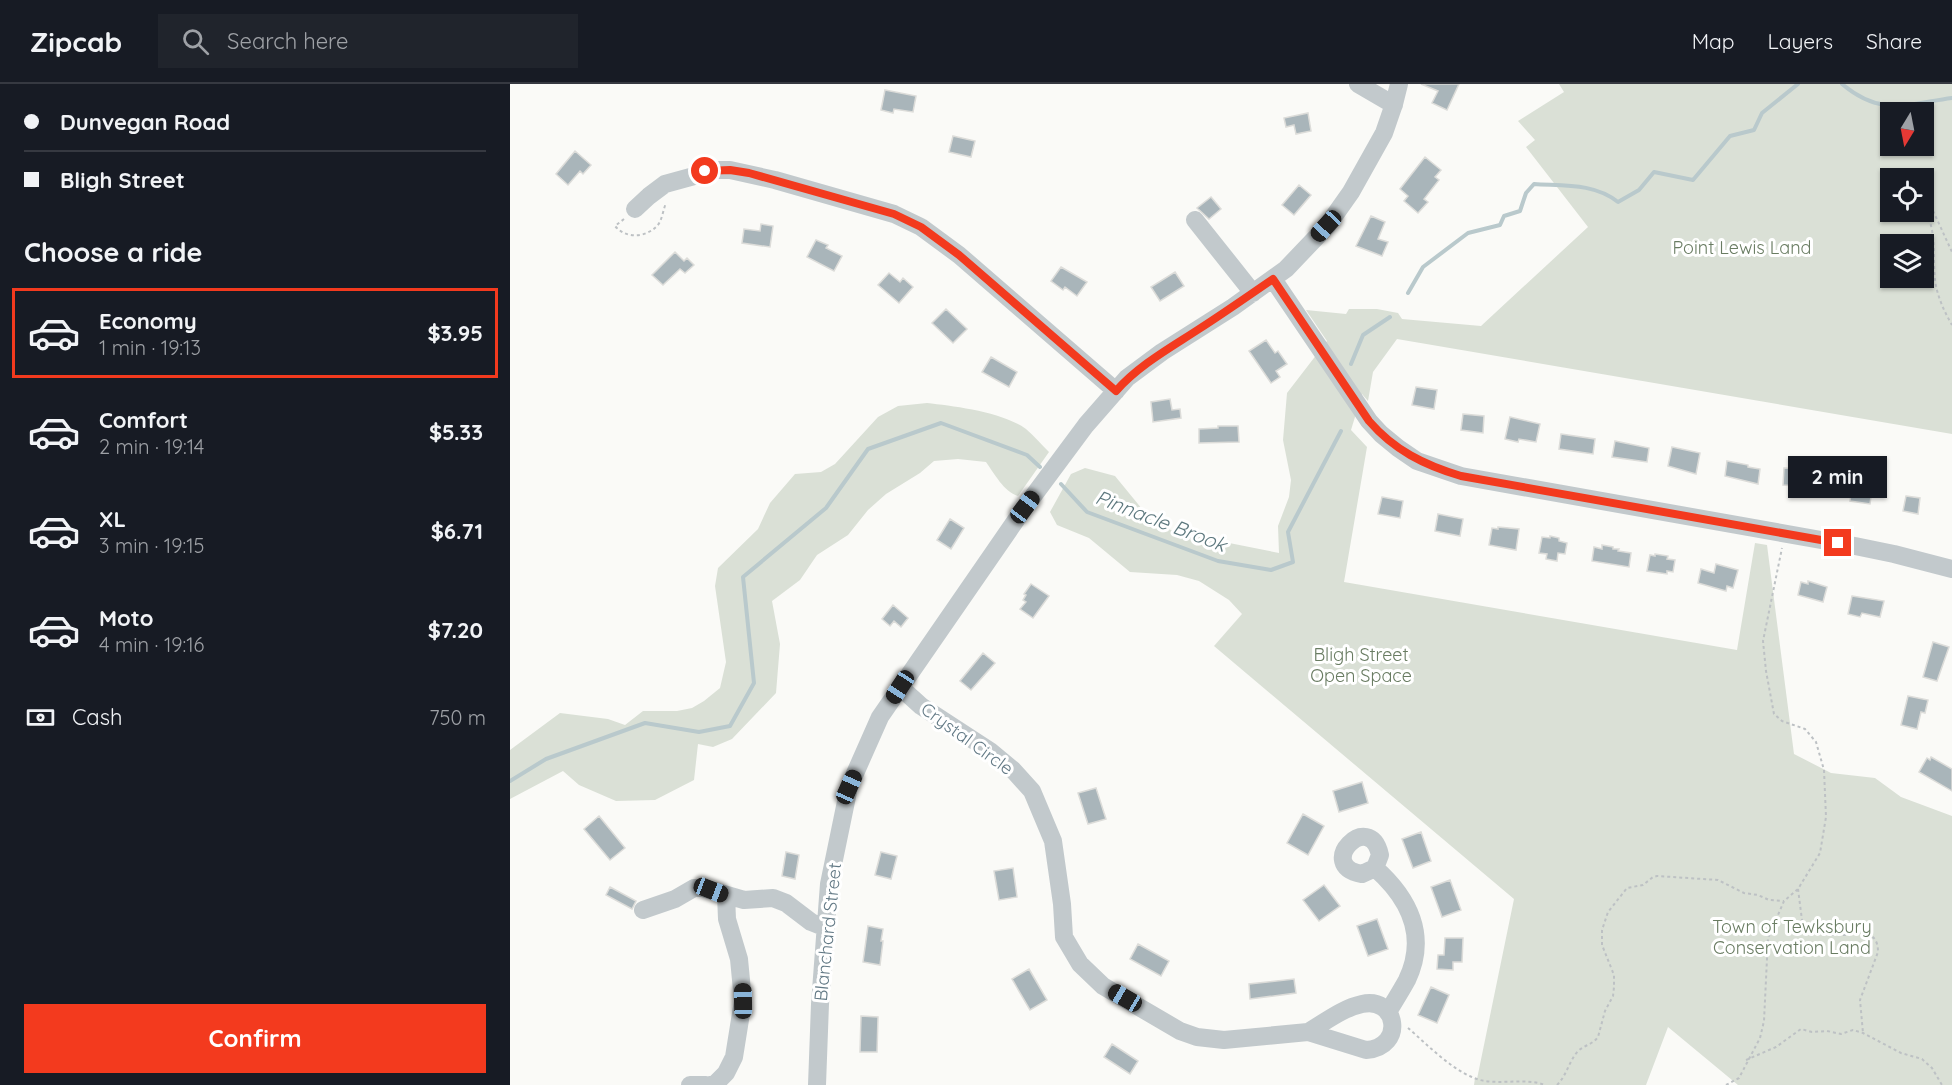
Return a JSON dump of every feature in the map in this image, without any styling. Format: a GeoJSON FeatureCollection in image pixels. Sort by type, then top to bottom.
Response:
{"type":"FeatureCollection","features":[{"type":"Feature","properties":{"kind":"street"},"geometry":{"type":"LineString","coordinates":[[1358,84],[1394,105]]}},
{"type":"Feature","properties":{"kind":"street","name":"Blanchard Street"},"geometry":{"type":"LineString","coordinates":[[817,1085],[820,1004],[829,884],[849,787],[880,717],[1025,507],[1086,425],[1127,378],[1162,352],[1273,279],[1286,269],[1326,226],[1351,192],[1384,133],[1394,105],[1398,84]]}},
{"type":"Feature","properties":{"kind":"street"},"geometry":{"type":"LineString","coordinates":[[635,209],[665,184],[705,171],[730,170],[776,180],[894,214],[934,236],[1116,391]]}},
{"type":"Feature","properties":{"kind":"street"},"geometry":{"type":"LineString","coordinates":[[1195,220],[1253,293]]}},
{"type":"Feature","properties":{"kind":"street"},"geometry":{"type":"LineString","coordinates":[[1273,279],[1369,421],[1398,448],[1428,465],[1461,476],[1855,546],[1952,569]]}},
{"type":"Feature","properties":{"kind":"street","name":"Crystal Circle"},"geometry":{"type":"LineString","coordinates":[[900,687],[921,706],[990,751],[1014,770],[1032,791],[1053,841],[1064,937],[1080,964],[1103,986],[1180,1031],[1197,1037],[1224,1040],[1308,1032],[1359,1004],[1375,1004],[1390,1016]]}},
{"type":"Feature","properties":{"kind":"street","name":"Crystal Circle"},"geometry":{"type":"LineString","coordinates":[[1308,1032],[1357,1048],[1374,1050],[1388,1041],[1391,1034],[1390,1016],[1407,980],[1414,956],[1415,942],[1411,918],[1404,900],[1375,868]]}},
{"type":"Feature","properties":{"kind":"street"},"geometry":{"type":"LineString","coordinates":[[643,910],[675,899],[694,888],[703,888],[744,900],[773,898],[786,903],[811,922],[826,928]]}},
{"type":"Feature","properties":{"kind":"street"},"geometry":{"type":"LineString","coordinates":[[690,1085],[715,1084],[726,1072],[734,1057],[743,1001],[739,959],[727,919],[726,895]]}},
{"type":"Feature","properties":{"kind":"path"},"geometry":{"type":"LineString","coordinates":[[635,209],[615,226],[619,231],[631,236],[645,235],[659,224],[668,195]]}},
{"type":"Feature","properties":{"kind":"path"},"geometry":{"type":"LineString","coordinates":[[1934,213],[1952,252]]}},
{"type":"Feature","properties":{"kind":"path"},"geometry":{"type":"LineString","coordinates":[[1930,222],[1936,286],[1952,325]]}},
{"type":"Feature","properties":{"kind":"path"},"geometry":{"type":"LineString","coordinates":[[1726,1085],[1739,1078],[1746,1060],[1760,1038],[1764,1021],[1768,938],[1785,901],[1798,889],[1820,853],[1826,817],[1824,770],[1816,742],[1804,729],[1782,721],[1774,714],[1766,671],[1763,641],[1782,546]]}},
{"type":"Feature","properties":{"kind":"path"},"geometry":{"type":"LineString","coordinates":[[1557,1085],[1576,1054],[1596,1041],[1605,1011],[1613,996],[1614,975],[1602,945],[1602,930],[1608,912],[1627,888],[1643,885],[1653,877],[1662,875],[1718,880],[1769,900],[1785,901]]}},
{"type":"Feature","properties":{"kind":"path"},"geometry":{"type":"LineString","coordinates":[[1798,889],[1803,920],[1808,929],[1834,935],[1865,933],[1873,937],[1878,944],[1878,952],[1860,1000],[1863,1033]]}},
{"type":"Feature","properties":{"kind":"path"},"geometry":{"type":"LineString","coordinates":[[1390,1016],[1470,1077],[1486,1081],[1535,1081],[1545,1085]]}},
{"type":"Feature","properties":{"kind":"path"},"geometry":{"type":"LineString","coordinates":[[1746,1060],[1776,1047],[1801,1029],[1812,1032],[1827,1030],[1840,1034],[1853,1030],[1901,1053],[1922,1059],[1932,1068],[1942,1085]]}},
{"type":"Feature","properties":{"kind":"green space"},"geometry":{"type":"Polygon","coordinates":[[[1559,84],[1952,84],[1952,434],[1397,339],[1373,372],[1368,401],[1362,394],[1351,430],[1367,447],[1344,582],[1737,650],[1755,543],[1767,545],[1794,754],[1831,773],[1875,778],[1901,797],[1952,816],[1952,1085],[1738,1085],[1668,1027],[1646,1085],[1474,1085],[1514,899],[1214,646],[1242,614],[1229,600],[1199,581],[1177,575],[1130,572],[1089,538],[1057,525],[1050,512],[1071,474],[1085,468],[1115,476],[1156,526],[1279,553],[1278,526],[1289,497],[1291,480],[1283,440],[1287,393],[1327,341],[1306,310],[1346,314],[1349,309],[1377,309],[1398,313],[1402,319],[1481,326],[1588,227],[1526,147],[1535,140],[1518,121],[1564,92],[1559,84]]]}},
{"type":"Feature","properties":{"kind":"green space"},"geometry":{"type":"Polygon","coordinates":[[[927,403],[1005,418],[1026,429],[1049,452],[1018,496],[1004,486],[986,462],[958,459],[934,461],[920,473],[886,494],[868,510],[848,535],[817,555],[800,580],[772,601],[780,644],[776,693],[732,739],[713,747],[698,744],[694,780],[655,800],[616,801],[579,785],[563,771],[510,799],[510,750],[560,713],[608,719],[625,725],[643,711],[677,711],[692,708],[720,688],[726,662],[715,586],[718,568],[758,529],[770,503],[795,474],[821,472],[835,464],[878,417],[898,406],[927,403]]]}},
{"type":"Feature","properties":{"kind":"building"},"geometry":{"type":"Polygon","coordinates":[[[1421,84],[1459,84],[1447,110],[1432,103],[1438,91],[1421,84]]]}},
{"type":"Feature","properties":{"kind":"building"},"geometry":{"type":"Polygon","coordinates":[[[885,90],[916,96],[913,112],[894,109],[893,113],[881,110],[885,90]]]}},
{"type":"Feature","properties":{"kind":"building"},"geometry":{"type":"Polygon","coordinates":[[[1308,113],[1311,131],[1296,134],[1294,125],[1286,127],[1284,118],[1308,113]]]}},
{"type":"Feature","properties":{"kind":"building"},"geometry":{"type":"Polygon","coordinates":[[[953,136],[975,141],[971,157],[949,152],[953,136]]]}},
{"type":"Feature","properties":{"kind":"building"},"geometry":{"type":"Polygon","coordinates":[[[575,151],[591,165],[583,174],[580,171],[568,185],[556,174],[575,151]]]}},
{"type":"Feature","properties":{"kind":"building"},"geometry":{"type":"Polygon","coordinates":[[[1425,157],[1441,170],[1435,177],[1439,180],[1424,199],[1428,202],[1418,213],[1404,201],[1408,196],[1400,189],[1425,157]]]}},
{"type":"Feature","properties":{"kind":"building"},"geometry":{"type":"Polygon","coordinates":[[[1299,185],[1311,195],[1294,215],[1282,205],[1299,185]]]}},
{"type":"Feature","properties":{"kind":"building"},"geometry":{"type":"Polygon","coordinates":[[[1211,197],[1221,209],[1209,219],[1197,208],[1211,197]]]}},
{"type":"Feature","properties":{"kind":"building"},"geometry":{"type":"Polygon","coordinates":[[[1371,216],[1385,222],[1378,239],[1388,242],[1382,256],[1356,246],[1371,216]]]}},
{"type":"Feature","properties":{"kind":"building"},"geometry":{"type":"Polygon","coordinates":[[[761,224],[773,226],[770,247],[742,243],[744,229],[760,231],[761,224]]]}},
{"type":"Feature","properties":{"kind":"building"},"geometry":{"type":"Polygon","coordinates":[[[816,240],[828,245],[826,248],[842,256],[834,271],[807,257],[816,240]]]}},
{"type":"Feature","properties":{"kind":"building"},"geometry":{"type":"Polygon","coordinates":[[[675,252],[684,261],[687,258],[694,265],[685,273],[680,269],[663,285],[652,275],[675,252]]]}},
{"type":"Feature","properties":{"kind":"building"},"geometry":{"type":"Polygon","coordinates":[[[1061,267],[1087,282],[1077,296],[1051,281],[1061,267]]]}},
{"type":"Feature","properties":{"kind":"building"},"geometry":{"type":"Polygon","coordinates":[[[1175,272],[1184,286],[1160,301],[1151,287],[1175,272]]]}},
{"type":"Feature","properties":{"kind":"building"},"geometry":{"type":"Polygon","coordinates":[[[889,273],[900,282],[903,278],[913,287],[899,303],[878,285],[889,273]]]}},
{"type":"Feature","properties":{"kind":"building"},"geometry":{"type":"Polygon","coordinates":[[[946,309],[967,329],[953,343],[932,323],[946,309]]]}},
{"type":"Feature","properties":{"kind":"building"},"geometry":{"type":"Polygon","coordinates":[[[1266,340],[1287,364],[1276,371],[1280,377],[1271,383],[1249,351],[1266,340]]]}},
{"type":"Feature","properties":{"kind":"building"},"geometry":{"type":"Polygon","coordinates":[[[991,357],[1017,372],[1009,387],[982,372],[991,357]]]}},
{"type":"Feature","properties":{"kind":"building"},"geometry":{"type":"Polygon","coordinates":[[[1416,387],[1437,390],[1434,409],[1412,405],[1416,387]]]}},
{"type":"Feature","properties":{"kind":"building"},"geometry":{"type":"Polygon","coordinates":[[[1170,399],[1172,410],[1180,409],[1181,418],[1153,422],[1151,402],[1170,399]]]}},
{"type":"Feature","properties":{"kind":"building"},"geometry":{"type":"Polygon","coordinates":[[[1463,414],[1484,416],[1483,433],[1461,430],[1463,414]]]}},
{"type":"Feature","properties":{"kind":"building"},"geometry":{"type":"Polygon","coordinates":[[[1510,417],[1540,424],[1536,442],[1505,439],[1510,417]]]}},
{"type":"Feature","properties":{"kind":"building"},"geometry":{"type":"Polygon","coordinates":[[[1218,426],[1238,426],[1239,442],[1199,443],[1199,429],[1218,428],[1218,426]]]}},
{"type":"Feature","properties":{"kind":"building"},"geometry":{"type":"Polygon","coordinates":[[[1561,434],[1595,439],[1593,454],[1559,449],[1561,434]]]}},
{"type":"Feature","properties":{"kind":"building"},"geometry":{"type":"Polygon","coordinates":[[[1615,441],[1649,448],[1647,462],[1612,457],[1615,441]]]}},
{"type":"Feature","properties":{"kind":"building"},"geometry":{"type":"Polygon","coordinates":[[[1672,447],[1700,453],[1696,474],[1668,466],[1672,447]]]}},
{"type":"Feature","properties":{"kind":"building"},"geometry":{"type":"Polygon","coordinates":[[[1727,461],[1760,469],[1758,484],[1725,476],[1727,461]]]}},
{"type":"Feature","properties":{"kind":"building"},"geometry":{"type":"Polygon","coordinates":[[[1784,468],[1798,469],[1798,474],[1820,475],[1819,491],[1796,489],[1797,486],[1783,485],[1784,468]]]}},
{"type":"Feature","properties":{"kind":"building"},"geometry":{"type":"Polygon","coordinates":[[[1852,486],[1872,489],[1870,504],[1850,501],[1852,486]]]}},
{"type":"Feature","properties":{"kind":"building"},"geometry":{"type":"Polygon","coordinates":[[[1906,496],[1920,498],[1918,514],[1903,511],[1906,496]]]}},
{"type":"Feature","properties":{"kind":"building"},"geometry":{"type":"Polygon","coordinates":[[[1382,497],[1403,501],[1400,518],[1378,514],[1382,497]]]}},
{"type":"Feature","properties":{"kind":"building"},"geometry":{"type":"Polygon","coordinates":[[[1438,514],[1463,519],[1460,536],[1435,531],[1438,514]]]}},
{"type":"Feature","properties":{"kind":"building"},"geometry":{"type":"Polygon","coordinates":[[[950,519],[964,528],[951,549],[937,540],[950,519]]]}},
{"type":"Feature","properties":{"kind":"building"},"geometry":{"type":"Polygon","coordinates":[[[1498,527],[1519,529],[1516,550],[1489,545],[1492,528],[1498,529],[1498,527]]]}},
{"type":"Feature","properties":{"kind":"building"},"geometry":{"type":"Polygon","coordinates":[[[1550,536],[1567,543],[1565,554],[1558,553],[1557,561],[1546,559],[1547,554],[1539,553],[1542,537],[1550,538],[1550,536]]]}},
{"type":"Feature","properties":{"kind":"building"},"geometry":{"type":"Polygon","coordinates":[[[1602,545],[1631,553],[1629,567],[1592,561],[1594,547],[1602,549],[1602,545]]]}},
{"type":"Feature","properties":{"kind":"building"},"geometry":{"type":"Polygon","coordinates":[[[1655,554],[1668,556],[1667,559],[1675,560],[1673,572],[1667,571],[1667,574],[1647,571],[1650,555],[1655,556],[1655,554]]]}},
{"type":"Feature","properties":{"kind":"building"},"geometry":{"type":"Polygon","coordinates":[[[1716,564],[1738,570],[1733,588],[1727,586],[1726,591],[1698,583],[1701,569],[1714,573],[1716,564]]]}},
{"type":"Feature","properties":{"kind":"building"},"geometry":{"type":"Polygon","coordinates":[[[1808,581],[1827,587],[1823,602],[1798,595],[1801,582],[1808,584],[1808,581]]]}},
{"type":"Feature","properties":{"kind":"building"},"geometry":{"type":"Polygon","coordinates":[[[1031,584],[1049,596],[1033,618],[1020,609],[1026,602],[1023,600],[1026,595],[1024,594],[1031,584]]]}},
{"type":"Feature","properties":{"kind":"building"},"geometry":{"type":"Polygon","coordinates":[[[1852,596],[1884,601],[1880,617],[1862,613],[1860,617],[1848,614],[1852,596]]]}},
{"type":"Feature","properties":{"kind":"building"},"geometry":{"type":"Polygon","coordinates":[[[893,605],[908,618],[901,627],[894,621],[890,626],[882,619],[893,605]]]}},
{"type":"Feature","properties":{"kind":"building"},"geometry":{"type":"Polygon","coordinates":[[[1933,642],[1949,647],[1937,681],[1923,677],[1933,642]]]}},
{"type":"Feature","properties":{"kind":"building"},"geometry":{"type":"Polygon","coordinates":[[[983,653],[995,663],[971,690],[960,681],[983,653]]]}},
{"type":"Feature","properties":{"kind":"building"},"geometry":{"type":"Polygon","coordinates":[[[1908,696],[1928,700],[1925,713],[1921,712],[1917,729],[1901,725],[1908,696]]]}},
{"type":"Feature","properties":{"kind":"building"},"geometry":{"type":"Polygon","coordinates":[[[1931,757],[1952,769],[1952,791],[1919,772],[1927,758],[1930,760],[1931,757]]]}},
{"type":"Feature","properties":{"kind":"building"},"geometry":{"type":"Polygon","coordinates":[[[1362,782],[1368,803],[1339,812],[1333,791],[1362,782]]]}},
{"type":"Feature","properties":{"kind":"building"},"geometry":{"type":"Polygon","coordinates":[[[1096,788],[1106,819],[1088,824],[1078,793],[1096,788]]]}},
{"type":"Feature","properties":{"kind":"building"},"geometry":{"type":"Polygon","coordinates":[[[1303,814],[1324,826],[1308,855],[1287,843],[1303,814]]]}},
{"type":"Feature","properties":{"kind":"building"},"geometry":{"type":"Polygon","coordinates":[[[599,816],[625,848],[610,860],[584,829],[599,816]]]}},
{"type":"Feature","properties":{"kind":"building"},"geometry":{"type":"Polygon","coordinates":[[[1421,832],[1431,861],[1413,868],[1402,839],[1421,832]]]}},
{"type":"Feature","properties":{"kind":"building"},"geometry":{"type":"Polygon","coordinates":[[[786,852],[799,855],[795,879],[782,876],[786,852]]]}},
{"type":"Feature","properties":{"kind":"building"},"geometry":{"type":"Polygon","coordinates":[[[881,852],[897,856],[891,879],[875,875],[881,852]]]}},
{"type":"Feature","properties":{"kind":"building"},"geometry":{"type":"Polygon","coordinates":[[[1013,868],[1017,897],[999,900],[994,871],[1013,868]]]}},
{"type":"Feature","properties":{"kind":"building"},"geometry":{"type":"Polygon","coordinates":[[[1450,880],[1461,910],[1442,917],[1431,887],[1450,880]]]}},
{"type":"Feature","properties":{"kind":"building"},"geometry":{"type":"Polygon","coordinates":[[[1324,885],[1340,906],[1319,921],[1303,900],[1324,885]]]}},
{"type":"Feature","properties":{"kind":"building"},"geometry":{"type":"Polygon","coordinates":[[[610,887],[636,901],[632,909],[606,895],[610,887]]]}},
{"type":"Feature","properties":{"kind":"building"},"geometry":{"type":"Polygon","coordinates":[[[1377,919],[1388,949],[1368,956],[1357,926],[1377,919]]]}},
{"type":"Feature","properties":{"kind":"building"},"geometry":{"type":"Polygon","coordinates":[[[868,926],[883,929],[880,965],[863,962],[868,926]]]}},
{"type":"Feature","properties":{"kind":"building"},"geometry":{"type":"Polygon","coordinates":[[[1445,938],[1463,938],[1462,962],[1453,962],[1453,970],[1437,969],[1438,955],[1444,955],[1445,938]]]}},
{"type":"Feature","properties":{"kind":"building"},"geometry":{"type":"Polygon","coordinates":[[[1138,944],[1169,961],[1161,976],[1130,959],[1138,944]]]}},
{"type":"Feature","properties":{"kind":"building"},"geometry":{"type":"Polygon","coordinates":[[[1029,969],[1047,1000],[1030,1010],[1012,979],[1029,969]]]}},
{"type":"Feature","properties":{"kind":"building"},"geometry":{"type":"Polygon","coordinates":[[[1294,979],[1296,993],[1250,999],[1249,984],[1294,979]]]}},
{"type":"Feature","properties":{"kind":"building"},"geometry":{"type":"Polygon","coordinates":[[[1431,987],[1449,995],[1437,1023],[1418,1015],[1431,987]]]}},
{"type":"Feature","properties":{"kind":"building"},"geometry":{"type":"Polygon","coordinates":[[[861,1016],[878,1017],[877,1052],[860,1052],[861,1016]]]}},
{"type":"Feature","properties":{"kind":"building"},"geometry":{"type":"Polygon","coordinates":[[[1112,1044],[1138,1061],[1130,1074],[1104,1057],[1112,1044]]]}},
{"type":"Feature","properties":{"kind":"waterway","name":"Pinnacle Brook"},"geometry":{"type":"LineString","coordinates":[[1408,293],[1423,267],[1468,233],[1500,225],[1504,216],[1520,211],[1526,193],[1534,184],[1589,188],[1618,202],[1639,190],[1654,172],[1693,180],[1730,136],[1754,130],[1762,113],[1798,84]]}},
{"type":"Feature","properties":{"kind":"waterway","name":"Pinnacle Brook"},"geometry":{"type":"LineString","coordinates":[[1842,84],[1869,101],[1882,105],[1908,105],[1952,98]]}},
{"type":"Feature","properties":{"kind":"waterway","name":"Pinnacle Brook"},"geometry":{"type":"LineString","coordinates":[[1351,364],[1363,335],[1390,317]]}},
{"type":"Feature","properties":{"kind":"waterway","name":"Pinnacle Brook"},"geometry":{"type":"LineString","coordinates":[[510,781],[546,759],[645,723],[699,732],[730,726],[754,683],[743,577],[826,508],[868,449],[941,423],[1027,455],[1040,467]]}},
{"type":"Feature","properties":{"kind":"waterway","name":"Pinnacle Brook"},"geometry":{"type":"LineString","coordinates":[[1061,484],[1087,512],[1218,561],[1271,570],[1293,562],[1288,532],[1341,431]]}},
{"type":"Feature","properties":{"kind":"route"},"geometry":{"type":"LineString","coordinates":[[705,171],[730,170],[749,173],[879,209],[908,220],[959,255],[1116,391],[1127,378],[1162,352],[1273,279],[1369,421],[1398,448],[1417,460],[1439,470],[1461,476],[1838,543]]}},
{"type":"Feature","properties":{"kind":"park label","name":"Point Lewis Land"},"geometry":{"type":"Point","coordinates":[1742,248]}},
{"type":"Feature","properties":{"kind":"park label","name":"Bligh Street Open Space"},"geometry":{"type":"Point","coordinates":[1361,665]}},
{"type":"Feature","properties":{"kind":"park label","name":"Town of Tewksbury Conservation Land"},"geometry":{"type":"Point","coordinates":[1792,937]}}]}
